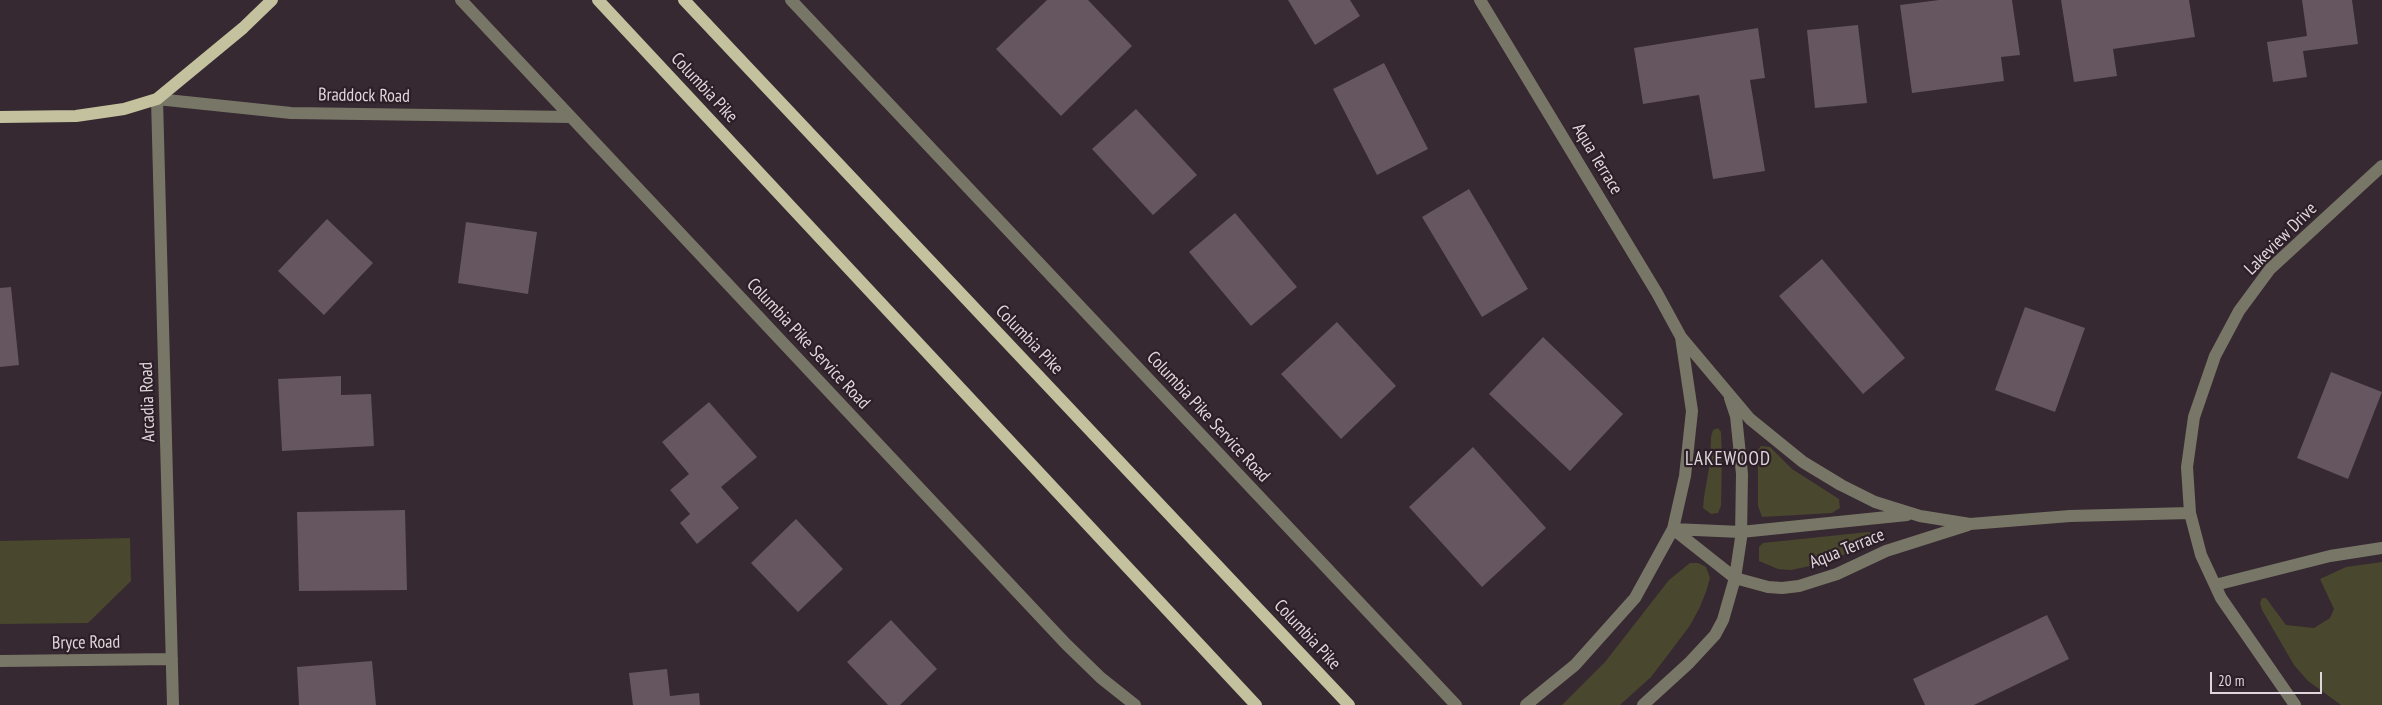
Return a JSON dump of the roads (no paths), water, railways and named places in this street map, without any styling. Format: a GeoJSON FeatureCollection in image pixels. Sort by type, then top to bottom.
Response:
{"type":"FeatureCollection","features":[{"type":"Feature","properties":{"kind":"main road","name":"Braddock Road"},"geometry":{"type":"LineString","coordinates":[[0,117],[76,116],[124,109],[157,99],[243,28],[272,0]]}},
{"type":"Feature","properties":{"kind":"main road","name":"Columbia Pike"},"geometry":{"type":"LineString","coordinates":[[598,0],[1256,705]]}},
{"type":"Feature","properties":{"kind":"main road","name":"Columbia Pike"},"geometry":{"type":"LineString","coordinates":[[684,0],[1349,705]]}},
{"type":"Feature","properties":{"kind":"street","name":"Columbia Pike Service Road"},"geometry":{"type":"LineString","coordinates":[[461,0],[1066,644],[1102,678],[1135,705]]}},
{"type":"Feature","properties":{"kind":"street","name":"Columbia Pike Service Road"},"geometry":{"type":"LineString","coordinates":[[791,0],[1456,705]]}},
{"type":"Feature","properties":{"kind":"street","name":"Aqua Terrace"},"geometry":{"type":"LineString","coordinates":[[1480,0],[1658,293],[1681,337],[1750,419],[1803,462],[1841,485],[1875,502],[1912,514],[1970,524]]}},
{"type":"Feature","properties":{"kind":"street","name":"Braddock Road"},"geometry":{"type":"LineString","coordinates":[[157,99],[291,113],[571,117]]}},
{"type":"Feature","properties":{"kind":"street","name":"Arcadia Road"},"geometry":{"type":"LineString","coordinates":[[157,99],[173,705]]}},
{"type":"Feature","properties":{"kind":"street","name":"Lakeview Drive"},"geometry":{"type":"LineString","coordinates":[[2295,705],[2280,687],[2215,585],[2201,555],[2190,513],[2187,467],[2194,417],[2215,356],[2239,311],[2270,269],[2382,166]]}},
{"type":"Feature","properties":{"kind":"street","name":"Aqua Terrace"},"geometry":{"type":"LineString","coordinates":[[1526,705],[1575,666],[1636,598],[1673,529],[1685,476],[1692,410],[1681,337]]}},
{"type":"Feature","properties":{"kind":"street","name":"Aqua Terrace"},"geometry":{"type":"LineString","coordinates":[[1643,705],[1690,663],[1715,634],[1723,620],[1735,578],[1741,532],[1742,474],[1736,416],[1729,393]]}},
{"type":"Feature","properties":{"kind":"street","name":"Aqua Terrace"},"geometry":{"type":"LineString","coordinates":[[1673,529],[1735,578],[1768,587],[1799,586],[1837,574],[1886,551],[1970,524],[2070,516],[2190,513]]}},
{"type":"Feature","properties":{"kind":"street","name":"Aqua Terrace"},"geometry":{"type":"LineString","coordinates":[[1673,529],[1741,532],[1912,514]]}},
{"type":"Feature","properties":{"kind":"street"},"geometry":{"type":"LineString","coordinates":[[2215,585],[2330,556],[2382,548]]}},
{"type":"Feature","properties":{"kind":"street","name":"Bryce Road"},"geometry":{"type":"LineString","coordinates":[[0,661],[172,659]]}},
{"type":"Feature","properties":{"kind":"district","name":"LAKEWOOD"},"geometry":{"type":"Point","coordinates":[1728,460]}}]}
